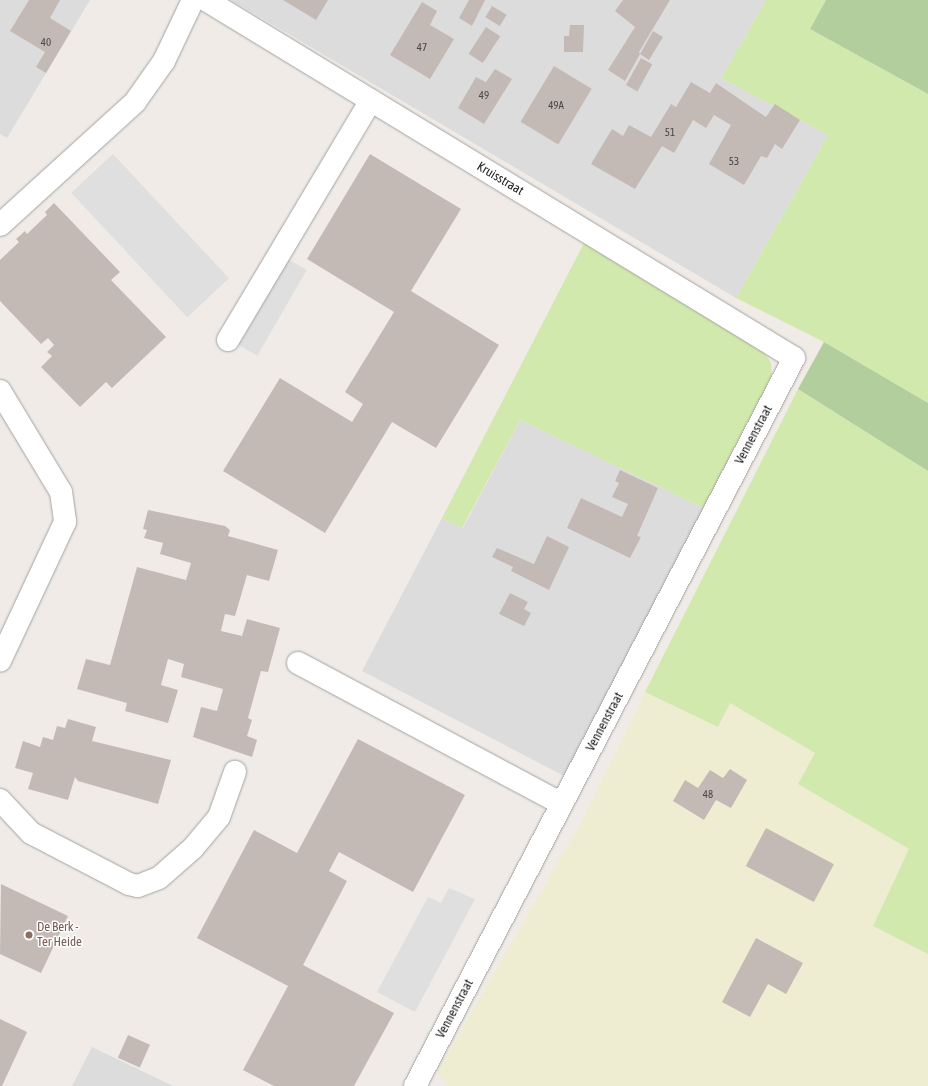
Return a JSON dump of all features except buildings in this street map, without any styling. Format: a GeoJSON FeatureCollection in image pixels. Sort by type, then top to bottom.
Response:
{"type":"FeatureCollection","features":[{"type":"Feature","properties":{"kind":"street"},"geometry":{"type":"LineString","coordinates":[[0,225],[136,102],[164,61],[193,0]]}},
{"type":"Feature","properties":{"kind":"street","name":"Kruisstraat"},"geometry":{"type":"LineString","coordinates":[[206,0],[794,358]]}},
{"type":"Feature","properties":{"kind":"street"},"geometry":{"type":"LineString","coordinates":[[228,340],[371,100]]}},
{"type":"Feature","properties":{"kind":"street","name":"Vennenstraat"},"geometry":{"type":"LineString","coordinates":[[415,1086],[794,358]]}},
{"type":"Feature","properties":{"kind":"street"},"geometry":{"type":"LineString","coordinates":[[0,391],[61,492],[65,522],[0,661]]}},
{"type":"Feature","properties":{"kind":"street"},"geometry":{"type":"LineString","coordinates":[[298,663],[562,804]]}},
{"type":"Feature","properties":{"kind":"street"},"geometry":{"type":"LineString","coordinates":[[0,800],[31,833],[129,884],[138,886],[159,878],[193,848],[219,817],[235,772]]}},
{"type":"Feature","properties":{"kind":"shaded area"},"geometry":{"type":"Polygon","coordinates":[[[0,0],[90,0],[7,138],[0,134],[0,0]]]}},
{"type":"Feature","properties":{"kind":"shaded area"},"geometry":{"type":"Polygon","coordinates":[[[231,0],[766,0],[721,78],[828,135],[736,298],[231,0]]]}},
{"type":"Feature","properties":{"kind":"shaded area"},"geometry":{"type":"Polygon","coordinates":[[[113,154],[229,278],[187,317],[71,193],[113,154]]]}},
{"type":"Feature","properties":{"kind":"shaded area"},"geometry":{"type":"Polygon","coordinates":[[[286,258],[307,270],[257,356],[236,344],[286,258]]]}},
{"type":"Feature","properties":{"kind":"shaded area"},"geometry":{"type":"Polygon","coordinates":[[[520,420],[704,508],[568,778],[362,671],[442,518],[463,528],[520,420]]]}},
{"type":"Feature","properties":{"kind":"shaded area"},"geometry":{"type":"Polygon","coordinates":[[[449,888],[475,899],[415,1012],[377,992],[428,897],[441,903],[449,888]]]}},
{"type":"Feature","properties":{"kind":"shaded area"},"geometry":{"type":"Polygon","coordinates":[[[92,1047],[173,1086],[72,1086],[92,1047]]]}},
{"type":"Feature","properties":{"kind":"green space"},"geometry":{"type":"Polygon","coordinates":[[[766,0],[826,0],[810,29],[928,94],[928,403],[824,342],[736,298],[828,135],[721,78],[766,0]]]}},
{"type":"Feature","properties":{"kind":"green space"},"geometry":{"type":"Polygon","coordinates":[[[826,0],[928,0],[928,94],[810,29],[826,0]]]}},
{"type":"Feature","properties":{"kind":"green space"},"geometry":{"type":"Polygon","coordinates":[[[584,243],[761,346],[771,363],[772,378],[704,508],[520,420],[462,528],[442,518],[584,243]]]}},
{"type":"Feature","properties":{"kind":"green space"},"geometry":{"type":"Polygon","coordinates":[[[824,342],[928,403],[928,471],[798,389],[824,342]]]}},
{"type":"Feature","properties":{"kind":"green space"},"geometry":{"type":"Polygon","coordinates":[[[798,389],[928,471],[928,954],[873,926],[909,849],[798,784],[815,753],[730,703],[718,727],[645,692],[798,389]]]}},
{"type":"Feature","properties":{"kind":"green space"},"geometry":{"type":"Polygon","coordinates":[[[645,692],[718,727],[730,703],[815,753],[798,784],[909,849],[873,926],[928,954],[928,1086],[447,1086],[437,1072],[583,819],[645,692]]]}},
{"type":"Feature","properties":{"kind":"place","name":"De Berk - Ter Heide"},"geometry":{"type":"Point","coordinates":[29,935]}}]}
